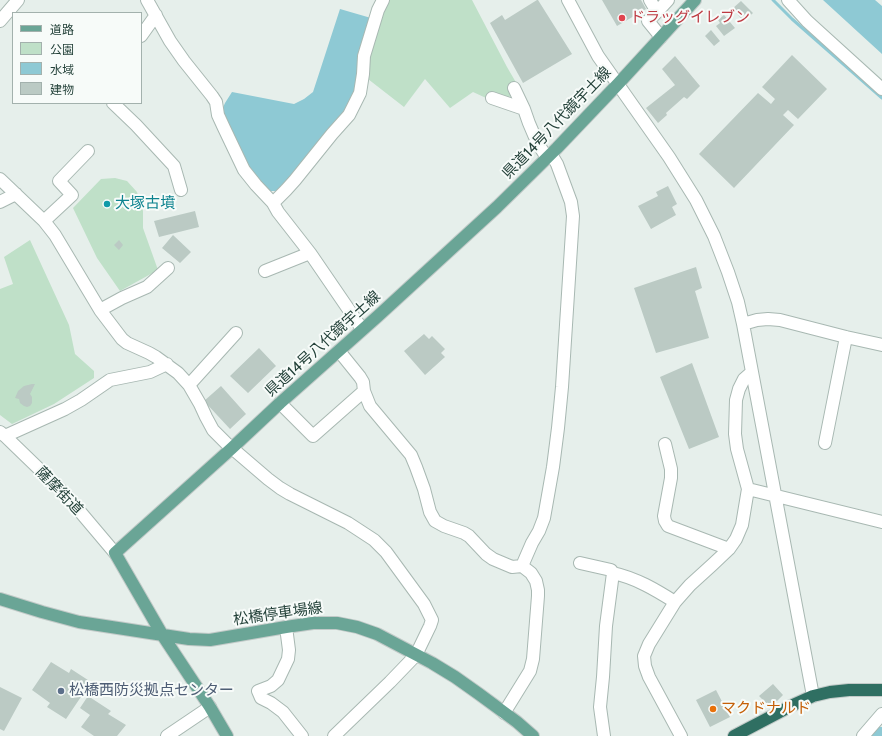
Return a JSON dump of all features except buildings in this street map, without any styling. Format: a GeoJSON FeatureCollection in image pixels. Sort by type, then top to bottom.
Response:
{"type":"FeatureCollection","features":[{"type":"Feature","properties":{"kind":"highway"},"geometry":{"type":"LineString","coordinates":[[734,736],[813,696],[849,690],[882,690]]}},
{"type":"Feature","properties":{"kind":"main road","name":"県道14号八代鏡宇土線"},"geometry":{"type":"LineString","coordinates":[[115,553],[497,207],[549,156],[618,84],[695,0]]}},
{"type":"Feature","properties":{"kind":"main road"},"geometry":{"type":"LineString","coordinates":[[115,553],[163,636],[210,707],[227,736]]}},
{"type":"Feature","properties":{"kind":"main road","name":"松橋停車場線"},"geometry":{"type":"LineString","coordinates":[[0,599],[79,622],[189,639],[210,640],[313,623],[337,623],[357,627],[377,634],[416,654],[455,677],[533,736]]}},
{"type":"Feature","properties":{"kind":"street"},"geometry":{"type":"LineString","coordinates":[[0,21],[18,0]]}},
{"type":"Feature","properties":{"kind":"street"},"geometry":{"type":"LineString","coordinates":[[147,0],[170,41],[216,102],[218,115],[244,170],[273,203],[278,212],[310,253],[362,329]]}},
{"type":"Feature","properties":{"kind":"street"},"geometry":{"type":"LineString","coordinates":[[273,203],[286,190],[349,115],[360,93],[364,74],[364,56],[378,10],[383,0]]}},
{"type":"Feature","properties":{"kind":"street"},"geometry":{"type":"LineString","coordinates":[[568,0],[598,56],[669,157],[696,200],[714,236],[728,272],[738,302],[743,324],[813,696]]}},
{"type":"Feature","properties":{"kind":"street"},"geometry":{"type":"LineString","coordinates":[[650,0],[657,12]]}},
{"type":"Feature","properties":{"kind":"street"},"geometry":{"type":"LineString","coordinates":[[661,37],[648,21],[668,0]]}},
{"type":"Feature","properties":{"kind":"street"},"geometry":{"type":"LineString","coordinates":[[788,0],[807,21],[882,89]]}},
{"type":"Feature","properties":{"kind":"street"},"geometry":{"type":"LineString","coordinates":[[142,35],[156,15]]}},
{"type":"Feature","properties":{"kind":"street"},"geometry":{"type":"LineString","coordinates":[[514,88],[524,109],[530,128],[542,150],[549,156],[559,170],[572,202],[572,238],[558,428],[544,518],[522,566]]}},
{"type":"Feature","properties":{"kind":"street"},"geometry":{"type":"LineString","coordinates":[[492,98],[524,109]]}},
{"type":"Feature","properties":{"kind":"street"},"geometry":{"type":"LineString","coordinates":[[114,104],[174,166],[181,190]]}},
{"type":"Feature","properties":{"kind":"street"},"geometry":{"type":"LineString","coordinates":[[44,221],[72,195],[59,181],[88,151]]}},
{"type":"Feature","properties":{"kind":"street"},"geometry":{"type":"LineString","coordinates":[[0,179],[44,221],[55,235],[100,310],[122,339],[127,344],[148,353],[167,364],[178,373],[189,386],[213,430],[280,488],[348,523],[374,540],[386,552],[424,604],[432,620],[416,654],[390,682],[334,736]]}},
{"type":"Feature","properties":{"kind":"street"},"geometry":{"type":"LineString","coordinates":[[0,202],[16,194]]}},
{"type":"Feature","properties":{"kind":"street"},"geometry":{"type":"LineString","coordinates":[[265,271],[310,253]]}},
{"type":"Feature","properties":{"kind":"street"},"geometry":{"type":"LineString","coordinates":[[100,310],[147,287],[168,268]]}},
{"type":"Feature","properties":{"kind":"street"},"geometry":{"type":"LineString","coordinates":[[743,324],[757,320],[780,320],[882,345]]}},
{"type":"Feature","properties":{"kind":"street"},"geometry":{"type":"LineString","coordinates":[[189,386],[236,332]]}},
{"type":"Feature","properties":{"kind":"street"},"geometry":{"type":"LineString","coordinates":[[825,443],[846,337]]}},
{"type":"Feature","properties":{"kind":"street"},"geometry":{"type":"LineString","coordinates":[[339,351],[363,382],[364,391],[370,406],[411,455],[424,489],[430,512],[435,521],[469,536],[486,554],[493,559],[512,567],[522,566],[531,573],[536,581],[538,596],[534,659],[530,671],[504,713]]}},
{"type":"Feature","properties":{"kind":"street"},"geometry":{"type":"LineString","coordinates":[[3,434],[65,409],[110,380],[150,372],[167,364]]}},
{"type":"Feature","properties":{"kind":"street"},"geometry":{"type":"LineString","coordinates":[[681,736],[649,677],[645,666],[644,656],[649,644],[675,602],[690,585],[728,549],[736,539],[742,525],[748,489],[737,449],[735,434],[736,400],[744,379],[752,372]]}},
{"type":"Feature","properties":{"kind":"street"},"geometry":{"type":"LineString","coordinates":[[280,403],[313,436],[364,391]]}},
{"type":"Feature","properties":{"kind":"street","name":"薩摩街道"},"geometry":{"type":"LineString","coordinates":[[3,434],[66,495],[115,553]]}},
{"type":"Feature","properties":{"kind":"street"},"geometry":{"type":"LineString","coordinates":[[665,444],[672,478],[664,516],[665,522],[668,526],[728,549]]}},
{"type":"Feature","properties":{"kind":"street"},"geometry":{"type":"LineString","coordinates":[[748,489],[882,522]]}},
{"type":"Feature","properties":{"kind":"street"},"geometry":{"type":"LineString","coordinates":[[580,563],[611,570],[636,580],[675,602]]}},
{"type":"Feature","properties":{"kind":"street"},"geometry":{"type":"LineString","coordinates":[[604,736],[600,707],[606,626],[613,572]]}},
{"type":"Feature","properties":{"kind":"street"},"geometry":{"type":"LineString","coordinates":[[286,627],[289,650],[288,659],[278,680],[271,686],[258,691],[261,698],[283,712],[302,736]]}},
{"type":"Feature","properties":{"kind":"street"},"geometry":{"type":"LineString","coordinates":[[167,736],[210,707]]}},
{"type":"Feature","properties":{"kind":"street"},"geometry":{"type":"LineString","coordinates":[[863,736],[882,714]]}},
{"type":"Feature","properties":{"kind":"green space"},"geometry":{"type":"Polygon","coordinates":[[[388,0],[472,0],[521,91],[497,103],[473,92],[450,108],[425,79],[404,107],[368,79],[368,54],[388,0]]]}},
{"type":"Feature","properties":{"kind":"green space"},"geometry":{"type":"Polygon","coordinates":[[[115,178],[127,181],[137,192],[143,211],[143,228],[158,270],[120,291],[97,258],[73,208],[101,179],[115,178]]]}},
{"type":"Feature","properties":{"kind":"green space"},"geometry":{"type":"Polygon","coordinates":[[[30,240],[69,325],[75,354],[94,371],[94,378],[54,404],[12,424],[0,415],[0,289],[13,284],[4,257],[30,240]]]}},
{"type":"Feature","properties":{"kind":"water"},"geometry":{"type":"Polygon","coordinates":[[[823,0],[875,0],[882,6],[882,54],[823,0]]]}},
{"type":"Feature","properties":{"kind":"water"},"geometry":{"type":"Polygon","coordinates":[[[340,9],[371,18],[357,62],[359,75],[357,90],[347,114],[282,189],[269,191],[250,172],[221,112],[232,92],[294,104],[313,92],[340,9]]]}},
{"type":"Feature","properties":{"kind":"water"},"geometry":{"type":"Polygon","coordinates":[[[879,727],[882,727],[882,736],[868,736],[879,727]]]}},
{"type":"Feature","properties":{"kind":"waterway"},"geometry":{"type":"LineString","coordinates":[[773,0],[792,19],[882,98]]}},
{"type":"Feature","properties":{"kind":"place","name":"ドラッグイレブン"},"geometry":{"type":"Point","coordinates":[622,18]}},
{"type":"Feature","properties":{"kind":"place","name":"大塚古墳"},"geometry":{"type":"Point","coordinates":[107,204]}},
{"type":"Feature","properties":{"kind":"place","name":"松橋西防災拠点センター"},"geometry":{"type":"Point","coordinates":[61,691]}},
{"type":"Feature","properties":{"kind":"place","name":"マクドナルド"},"geometry":{"type":"Point","coordinates":[713,709]}}]}
